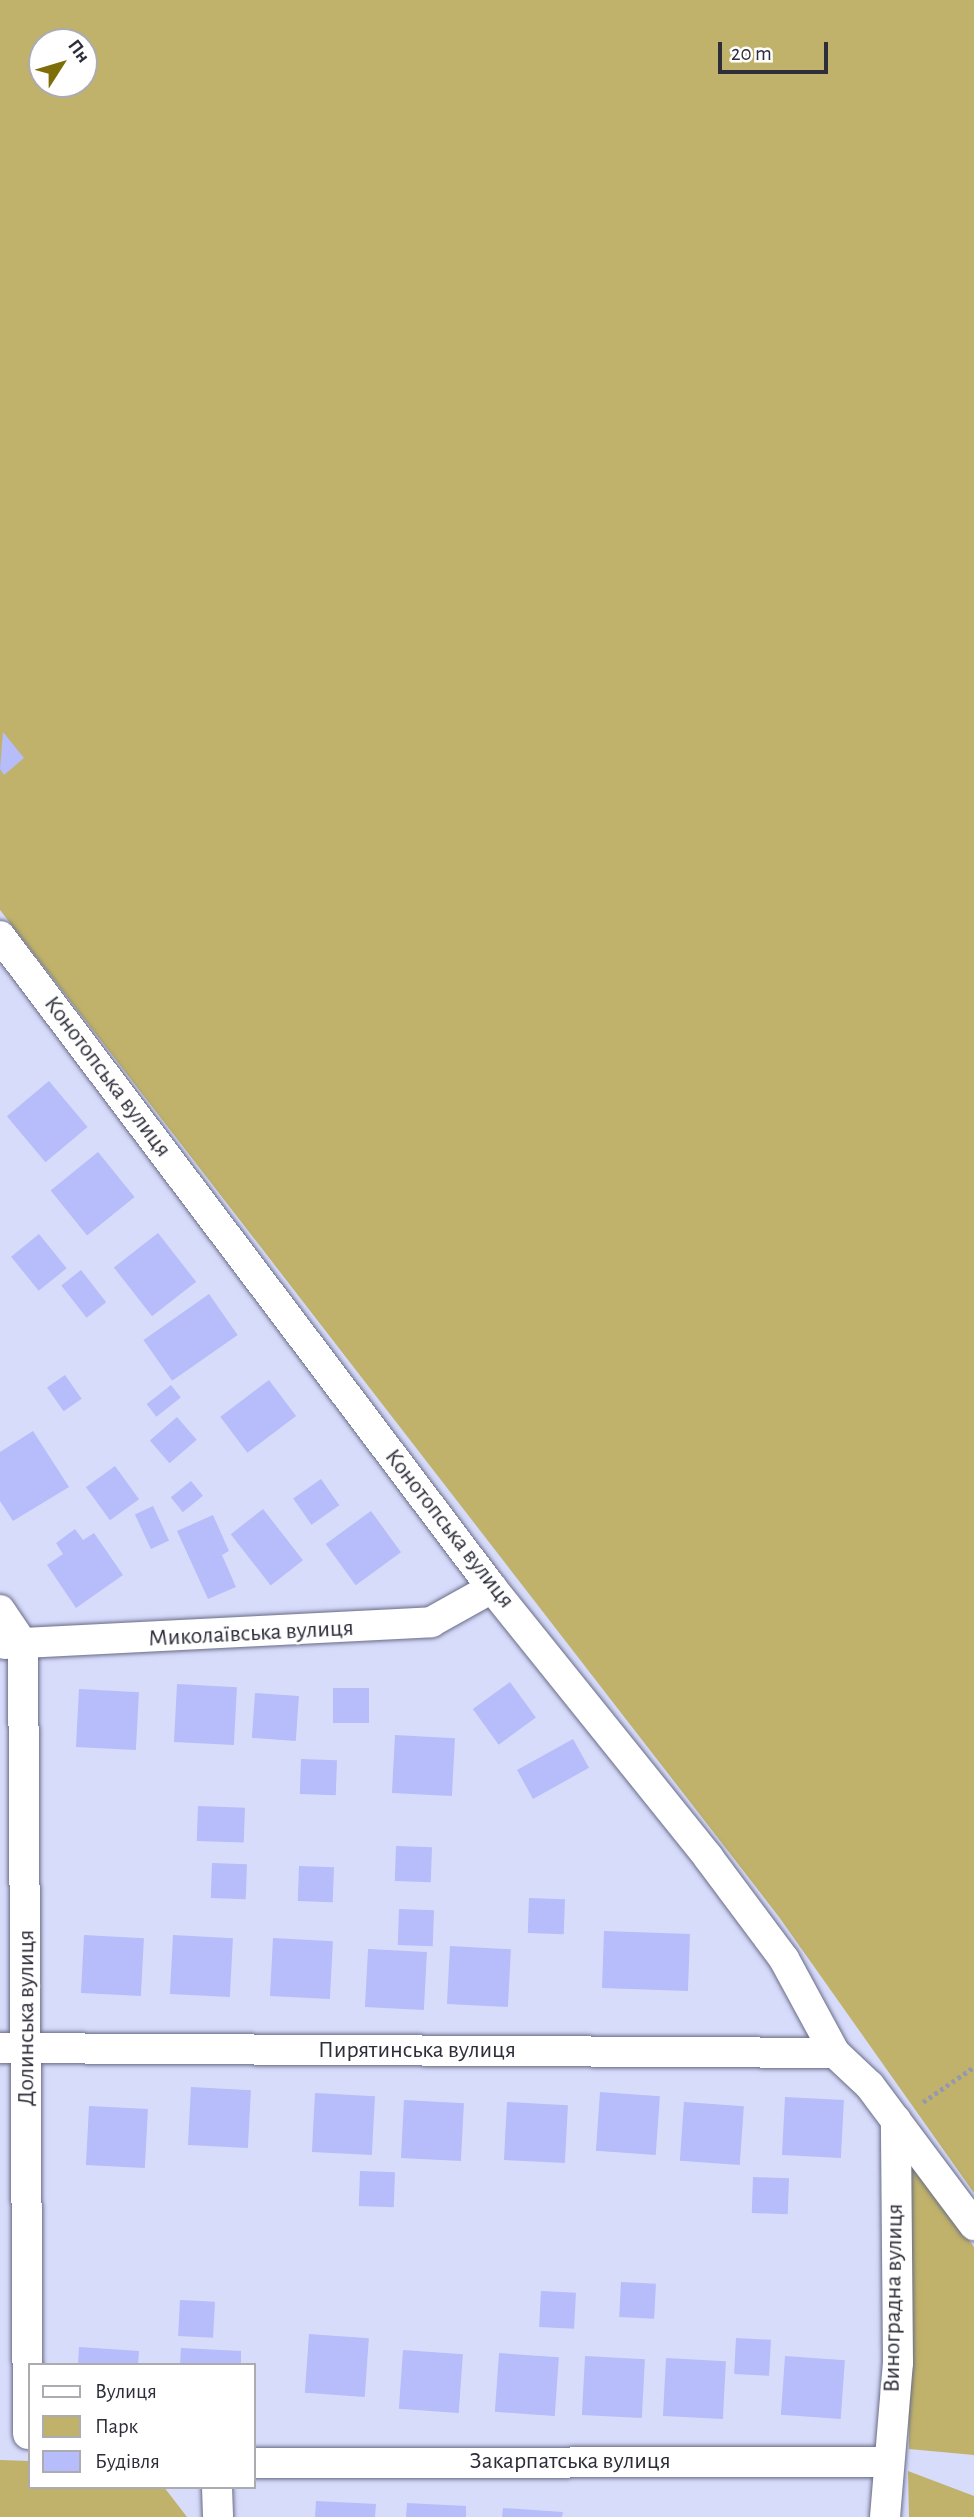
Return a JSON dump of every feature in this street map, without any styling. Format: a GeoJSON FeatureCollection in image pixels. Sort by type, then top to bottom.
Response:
{"type":"FeatureCollection","features":[{"type":"Feature","properties":{"kind":"street","name":"Конотопська вулиця"},"geometry":{"type":"LineString","coordinates":[[0,936],[492,1588],[569,1680],[784,1959],[835,2053],[870,2086],[896,2120]]}},
{"type":"Feature","properties":{"kind":"street","name":"Миколаївська вулиця"},"geometry":{"type":"LineString","coordinates":[[12,1644],[431,1622],[492,1588]]}},
{"type":"Feature","properties":{"kind":"street"},"geometry":{"type":"LineString","coordinates":[[0,1610],[12,1644]]}},
{"type":"Feature","properties":{"kind":"street","name":"Долинська вулиця"},"geometry":{"type":"LineString","coordinates":[[12,1644],[19,2434]]}},
{"type":"Feature","properties":{"kind":"street","name":"Пирятинська вулиця"},"geometry":{"type":"LineString","coordinates":[[14,2048],[835,2053]]}},
{"type":"Feature","properties":{"kind":"street"},"geometry":{"type":"LineString","coordinates":[[896,2120],[974,2224]]}},
{"type":"Feature","properties":{"kind":"street","name":"Виноградна вулиця"},"geometry":{"type":"LineString","coordinates":[[885,2517],[886,2462],[898,2363],[896,2120]]}},
{"type":"Feature","properties":{"kind":"street","name":"Закарпатська вулиця"},"geometry":{"type":"LineString","coordinates":[[256,2463],[886,2462]]}},
{"type":"Feature","properties":{"kind":"street"},"geometry":{"type":"LineString","coordinates":[[217,2489],[218,2517]]}},
{"type":"Feature","properties":{"kind":"path"},"geometry":{"type":"LineString","coordinates":[[896,2120],[974,2067]]}},
{"type":"Feature","properties":{"kind":"green space"},"geometry":{"type":"Polygon","coordinates":[[[0,0],[974,0],[974,2193],[779,1917],[0,910],[0,0]]]}},
{"type":"Feature","properties":{"kind":"green space"},"geometry":{"type":"Polygon","coordinates":[[[907,2155],[974,2247],[974,2455],[909,2449],[907,2155]]]}},
{"type":"Feature","properties":{"kind":"green space"},"geometry":{"type":"Polygon","coordinates":[[[0,2460],[28,2461],[28,2489],[166,2489],[187,2517],[0,2517],[0,2460]]]}},
{"type":"Feature","properties":{"kind":"green space"},"geometry":{"type":"Polygon","coordinates":[[[908,2471],[974,2496],[974,2517],[909,2517],[908,2471]]]}},
{"type":"Feature","properties":{"kind":"building"},"geometry":{"type":"Polygon","coordinates":[[[3,732],[24,758],[4,775],[0,769],[3,732]]]}},
{"type":"Feature","properties":{"kind":"building"},"geometry":{"type":"Polygon","coordinates":[[[49,1081],[88,1127],[45,1162],[7,1116],[49,1081]]]}},
{"type":"Feature","properties":{"kind":"building"},"geometry":{"type":"Polygon","coordinates":[[[98,1152],[135,1197],[87,1235],[51,1190],[98,1152]]]}},
{"type":"Feature","properties":{"kind":"building"},"geometry":{"type":"Polygon","coordinates":[[[158,1233],[196,1282],[152,1316],[114,1267],[158,1233]]]}},
{"type":"Feature","properties":{"kind":"building"},"geometry":{"type":"Polygon","coordinates":[[[39,1234],[67,1268],[39,1291],[11,1257],[39,1234]]]}},
{"type":"Feature","properties":{"kind":"building"},"geometry":{"type":"Polygon","coordinates":[[[81,1270],[106,1302],[87,1318],[61,1285],[81,1270]]]}},
{"type":"Feature","properties":{"kind":"building"},"geometry":{"type":"Polygon","coordinates":[[[209,1294],[238,1335],[172,1381],[143,1340],[209,1294]]]}},
{"type":"Feature","properties":{"kind":"building"},"geometry":{"type":"Polygon","coordinates":[[[65,1375],[82,1399],[64,1411],[47,1388],[65,1375]]]}},
{"type":"Feature","properties":{"kind":"building"},"geometry":{"type":"Polygon","coordinates":[[[269,1380],[296,1416],[247,1453],[220,1417],[269,1380]]]}},
{"type":"Feature","properties":{"kind":"building"},"geometry":{"type":"Polygon","coordinates":[[[171,1385],[181,1398],[156,1417],[147,1404],[171,1385]]]}},
{"type":"Feature","properties":{"kind":"building"},"geometry":{"type":"Polygon","coordinates":[[[177,1417],[197,1440],[170,1463],[150,1441],[177,1417]]]}},
{"type":"Feature","properties":{"kind":"building"},"geometry":{"type":"Polygon","coordinates":[[[33,1431],[69,1487],[13,1521],[0,1501],[0,1452],[33,1431]]]}},
{"type":"Feature","properties":{"kind":"building"},"geometry":{"type":"Polygon","coordinates":[[[115,1466],[139,1499],[110,1520],[86,1487],[115,1466]]]}},
{"type":"Feature","properties":{"kind":"building"},"geometry":{"type":"Polygon","coordinates":[[[321,1479],[339,1505],[312,1525],[293,1499],[321,1479]]]}},
{"type":"Feature","properties":{"kind":"building"},"geometry":{"type":"Polygon","coordinates":[[[191,1481],[203,1496],[183,1512],[171,1497],[191,1481]]]}},
{"type":"Feature","properties":{"kind":"building"},"geometry":{"type":"Polygon","coordinates":[[[153,1506],[169,1540],[151,1549],[135,1514],[153,1506]]]}},
{"type":"Feature","properties":{"kind":"building"},"geometry":{"type":"Polygon","coordinates":[[[263,1509],[303,1560],[271,1585],[231,1534],[263,1509]]]}},
{"type":"Feature","properties":{"kind":"building"},"geometry":{"type":"Polygon","coordinates":[[[371,1511],[401,1552],[356,1585],[326,1544],[371,1511]]]}},
{"type":"Feature","properties":{"kind":"building"},"geometry":{"type":"Polygon","coordinates":[[[213,1515],[229,1551],[222,1555],[236,1587],[208,1599],[177,1531],[213,1515]]]}},
{"type":"Feature","properties":{"kind":"building"},"geometry":{"type":"Polygon","coordinates":[[[75,1529],[83,1540],[94,1533],[123,1575],[76,1608],[47,1565],[63,1554],[56,1543],[75,1529]]]}},
{"type":"Feature","properties":{"kind":"building"},"geometry":{"type":"Polygon","coordinates":[[[510,1682],[536,1718],[499,1745],[473,1709],[510,1682]]]}},
{"type":"Feature","properties":{"kind":"building"},"geometry":{"type":"Polygon","coordinates":[[[177,1684],[237,1687],[234,1745],[174,1742],[177,1684]]]}},
{"type":"Feature","properties":{"kind":"building"},"geometry":{"type":"Polygon","coordinates":[[[333,1688],[369,1688],[369,1723],[333,1723],[333,1688]]]}},
{"type":"Feature","properties":{"kind":"building"},"geometry":{"type":"Polygon","coordinates":[[[79,1689],[139,1692],[136,1750],[76,1747],[79,1689]]]}},
{"type":"Feature","properties":{"kind":"building"},"geometry":{"type":"Polygon","coordinates":[[[255,1693],[299,1696],[296,1741],[252,1738],[255,1693]]]}},
{"type":"Feature","properties":{"kind":"building"},"geometry":{"type":"Polygon","coordinates":[[[395,1735],[455,1738],[452,1796],[392,1793],[395,1735]]]}},
{"type":"Feature","properties":{"kind":"building"},"geometry":{"type":"Polygon","coordinates":[[[573,1739],[589,1768],[533,1799],[517,1770],[573,1739]]]}},
{"type":"Feature","properties":{"kind":"building"},"geometry":{"type":"Polygon","coordinates":[[[301,1759],[337,1760],[336,1795],[300,1794],[301,1759]]]}},
{"type":"Feature","properties":{"kind":"building"},"geometry":{"type":"Polygon","coordinates":[[[198,1806],[245,1808],[244,1843],[197,1841],[198,1806]]]}},
{"type":"Feature","properties":{"kind":"building"},"geometry":{"type":"Polygon","coordinates":[[[396,1846],[432,1847],[431,1882],[395,1881],[396,1846]]]}},
{"type":"Feature","properties":{"kind":"building"},"geometry":{"type":"Polygon","coordinates":[[[212,1863],[247,1864],[246,1899],[211,1898],[212,1863]]]}},
{"type":"Feature","properties":{"kind":"building"},"geometry":{"type":"Polygon","coordinates":[[[299,1866],[334,1867],[333,1902],[298,1901],[299,1866]]]}},
{"type":"Feature","properties":{"kind":"building"},"geometry":{"type":"Polygon","coordinates":[[[529,1898],[565,1899],[564,1934],[528,1933],[529,1898]]]}},
{"type":"Feature","properties":{"kind":"building"},"geometry":{"type":"Polygon","coordinates":[[[399,1909],[434,1910],[433,1946],[398,1945],[399,1909]]]}},
{"type":"Feature","properties":{"kind":"building"},"geometry":{"type":"Polygon","coordinates":[[[604,1931],[690,1934],[688,1991],[602,1988],[604,1931]]]}},
{"type":"Feature","properties":{"kind":"building"},"geometry":{"type":"Polygon","coordinates":[[[84,1935],[144,1938],[141,1996],[81,1993],[84,1935]]]}},
{"type":"Feature","properties":{"kind":"building"},"geometry":{"type":"Polygon","coordinates":[[[173,1935],[233,1938],[230,1997],[170,1994],[173,1935]]]}},
{"type":"Feature","properties":{"kind":"building"},"geometry":{"type":"Polygon","coordinates":[[[273,1938],[333,1941],[330,1999],[270,1996],[273,1938]]]}},
{"type":"Feature","properties":{"kind":"building"},"geometry":{"type":"Polygon","coordinates":[[[450,1946],[511,1949],[508,2007],[447,2004],[450,1946]]]}},
{"type":"Feature","properties":{"kind":"building"},"geometry":{"type":"Polygon","coordinates":[[[368,1949],[427,1952],[424,2010],[365,2007],[368,1949]]]}},
{"type":"Feature","properties":{"kind":"building"},"geometry":{"type":"Polygon","coordinates":[[[191,2087],[251,2090],[248,2148],[188,2145],[191,2087]]]}},
{"type":"Feature","properties":{"kind":"building"},"geometry":{"type":"Polygon","coordinates":[[[600,2092],[660,2096],[656,2155],[596,2151],[600,2092]]]}},
{"type":"Feature","properties":{"kind":"building"},"geometry":{"type":"Polygon","coordinates":[[[315,2093],[375,2096],[372,2155],[312,2152],[315,2093]]]}},
{"type":"Feature","properties":{"kind":"building"},"geometry":{"type":"Polygon","coordinates":[[[785,2097],[844,2100],[841,2158],[782,2155],[785,2097]]]}},
{"type":"Feature","properties":{"kind":"building"},"geometry":{"type":"Polygon","coordinates":[[[404,2100],[464,2103],[461,2161],[401,2158],[404,2100]]]}},
{"type":"Feature","properties":{"kind":"building"},"geometry":{"type":"Polygon","coordinates":[[[507,2102],[568,2105],[565,2163],[504,2160],[507,2102]]]}},
{"type":"Feature","properties":{"kind":"building"},"geometry":{"type":"Polygon","coordinates":[[[684,2102],[744,2106],[740,2165],[680,2161],[684,2102]]]}},
{"type":"Feature","properties":{"kind":"building"},"geometry":{"type":"Polygon","coordinates":[[[89,2106],[148,2109],[145,2168],[86,2165],[89,2106]]]}},
{"type":"Feature","properties":{"kind":"building"},"geometry":{"type":"Polygon","coordinates":[[[360,2171],[395,2172],[394,2207],[359,2206],[360,2171]]]}},
{"type":"Feature","properties":{"kind":"building"},"geometry":{"type":"Polygon","coordinates":[[[753,2177],[789,2178],[788,2214],[752,2213],[753,2177]]]}},
{"type":"Feature","properties":{"kind":"building"},"geometry":{"type":"Polygon","coordinates":[[[621,2282],[656,2284],[654,2319],[619,2317],[621,2282]]]}},
{"type":"Feature","properties":{"kind":"building"},"geometry":{"type":"Polygon","coordinates":[[[541,2291],[576,2293],[574,2329],[539,2327],[541,2291]]]}},
{"type":"Feature","properties":{"kind":"building"},"geometry":{"type":"Polygon","coordinates":[[[180,2300],[215,2302],[213,2338],[178,2336],[180,2300]]]}},
{"type":"Feature","properties":{"kind":"building"},"geometry":{"type":"Polygon","coordinates":[[[309,2334],[369,2338],[365,2397],[305,2393],[309,2334]]]}},
{"type":"Feature","properties":{"kind":"building"},"geometry":{"type":"Polygon","coordinates":[[[736,2338],[771,2340],[769,2376],[734,2374],[736,2338]]]}},
{"type":"Feature","properties":{"kind":"building"},"geometry":{"type":"Polygon","coordinates":[[[79,2347],[139,2351],[138,2363],[78,2363],[79,2347]]]}},
{"type":"Feature","properties":{"kind":"building"},"geometry":{"type":"Polygon","coordinates":[[[181,2348],[241,2351],[241,2363],[180,2363],[181,2348]]]}},
{"type":"Feature","properties":{"kind":"building"},"geometry":{"type":"Polygon","coordinates":[[[403,2350],[463,2354],[459,2413],[399,2409],[403,2350]]]}},
{"type":"Feature","properties":{"kind":"building"},"geometry":{"type":"Polygon","coordinates":[[[499,2353],[559,2357],[555,2416],[495,2412],[499,2353]]]}},
{"type":"Feature","properties":{"kind":"building"},"geometry":{"type":"Polygon","coordinates":[[[585,2356],[645,2359],[642,2418],[582,2415],[585,2356]]]}},
{"type":"Feature","properties":{"kind":"building"},"geometry":{"type":"Polygon","coordinates":[[[785,2356],[845,2360],[841,2419],[781,2415],[785,2356]]]}},
{"type":"Feature","properties":{"kind":"building"},"geometry":{"type":"Polygon","coordinates":[[[666,2358],[726,2361],[723,2419],[663,2416],[666,2358]]]}},
{"type":"Feature","properties":{"kind":"building"},"geometry":{"type":"Polygon","coordinates":[[[316,2501],[376,2504],[375,2517],[315,2517],[316,2501]]]}},
{"type":"Feature","properties":{"kind":"building"},"geometry":{"type":"Polygon","coordinates":[[[407,2503],[466,2506],[466,2517],[406,2517],[407,2503]]]}},
{"type":"Feature","properties":{"kind":"building"},"geometry":{"type":"Polygon","coordinates":[[[503,2508],[563,2512],[562,2517],[502,2517],[503,2508]]]}}]}
